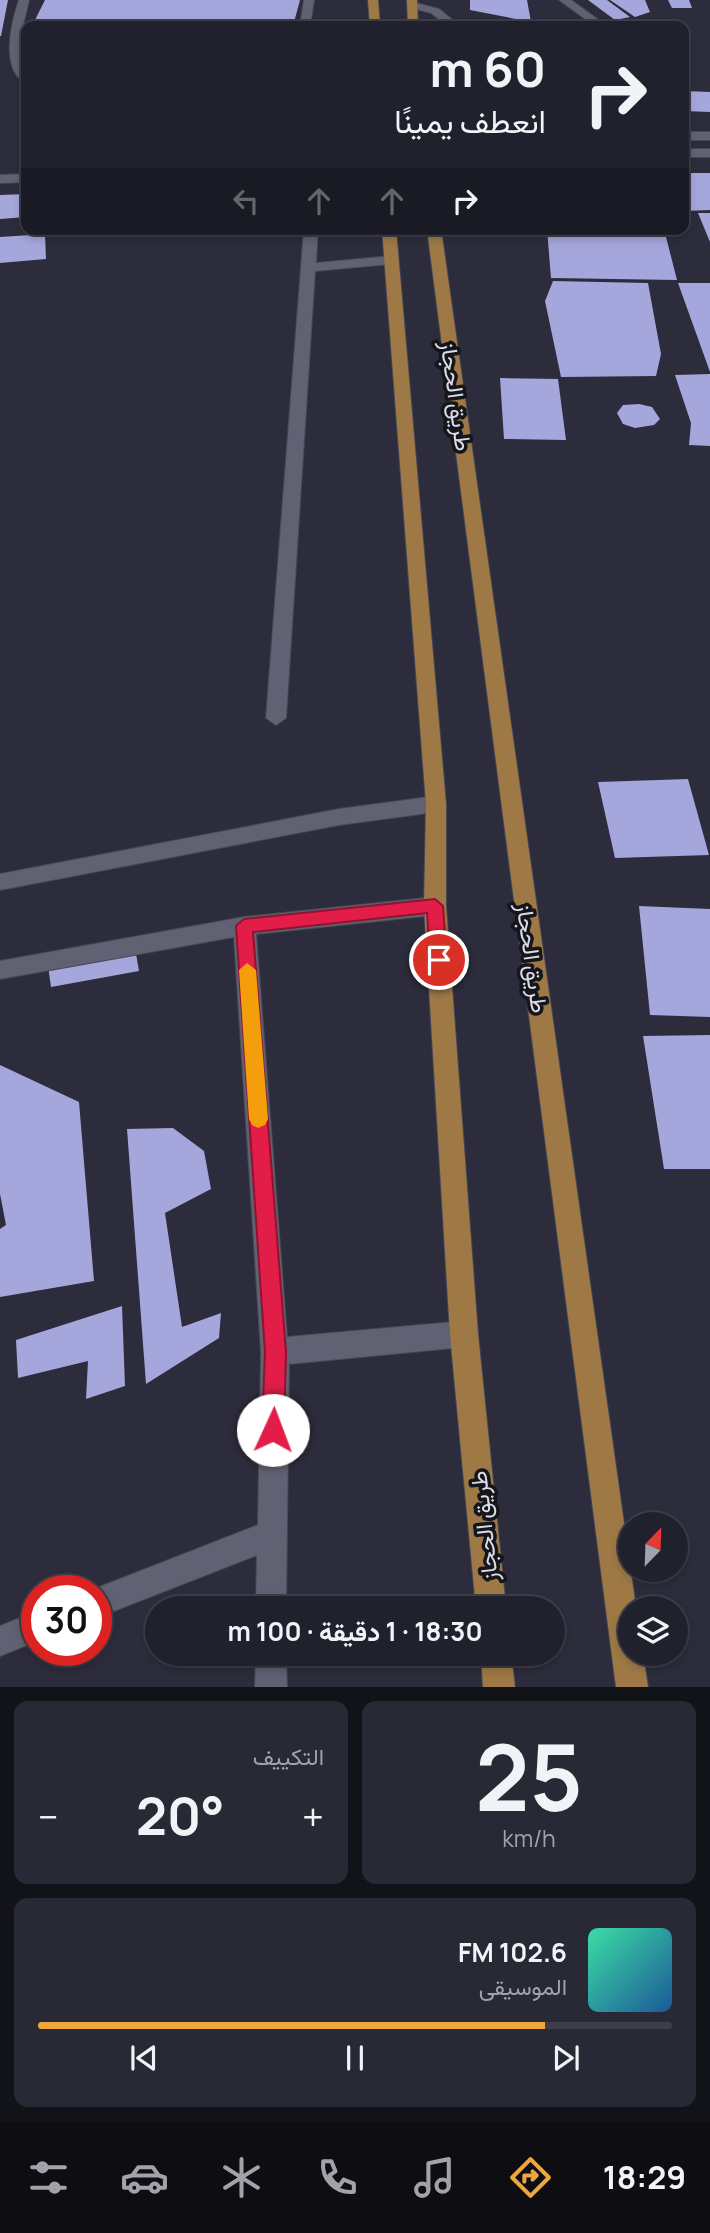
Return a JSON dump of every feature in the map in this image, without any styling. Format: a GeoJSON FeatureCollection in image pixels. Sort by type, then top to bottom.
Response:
{"type":"FeatureCollection","features":[{"type":"Feature","properties":{"kind":"main road"},"geometry":{"type":"LineString","coordinates":[[373,0],[375,21]]}},
{"type":"Feature","properties":{"kind":"main road"},"geometry":{"type":"LineString","coordinates":[[412,3],[413,21]]}},
{"type":"Feature","properties":{"kind":"main road","name":"طريق الحجاز"},"geometry":{"type":"LineString","coordinates":[[389,235],[436,804],[435,906],[464,1334],[490,1596]]}},
{"type":"Feature","properties":{"kind":"main road","name":"طريق الحجاز"},"geometry":{"type":"LineString","coordinates":[[435,235],[632,1687]]}},
{"type":"Feature","properties":{"kind":"main road"},"geometry":{"type":"LineString","coordinates":[[497,1666],[499,1687]]}},
{"type":"Feature","properties":{"kind":"street"},"geometry":{"type":"LineString","coordinates":[[21,75],[14,53],[14,34],[24,0]]}},
{"type":"Feature","properties":{"kind":"street"},"geometry":{"type":"LineString","coordinates":[[306,21],[309,0]]}},
{"type":"Feature","properties":{"kind":"street"},"geometry":{"type":"LineString","coordinates":[[564,0],[595,21]]}},
{"type":"Feature","properties":{"kind":"street"},"geometry":{"type":"LineString","coordinates":[[412,3],[435,11],[448,21]]}},
{"type":"Feature","properties":{"kind":"street"},"geometry":{"type":"LineString","coordinates":[[0,54],[14,53]]}},
{"type":"Feature","properties":{"kind":"street"},"geometry":{"type":"LineString","coordinates":[[689,136],[710,136]]}},
{"type":"Feature","properties":{"kind":"street"},"geometry":{"type":"LineString","coordinates":[[689,153],[710,153]]}},
{"type":"Feature","properties":{"kind":"street"},"geometry":{"type":"LineString","coordinates":[[0,179],[21,178]]}},
{"type":"Feature","properties":{"kind":"street"},"geometry":{"type":"LineString","coordinates":[[276,718],[310,235]]}},
{"type":"Feature","properties":{"kind":"street"},"geometry":{"type":"LineString","coordinates":[[306,268],[391,260]]}},
{"type":"Feature","properties":{"kind":"street"},"geometry":{"type":"LineString","coordinates":[[0,882],[339,817],[436,804]]}},
{"type":"Feature","properties":{"kind":"street"},"geometry":{"type":"LineString","coordinates":[[0,970],[244,926],[435,906]]}},
{"type":"Feature","properties":{"kind":"street"},"geometry":{"type":"LineString","coordinates":[[244,926],[275,1352],[271,1596]]}},
{"type":"Feature","properties":{"kind":"street"},"geometry":{"type":"LineString","coordinates":[[275,1352],[464,1334]]}},
{"type":"Feature","properties":{"kind":"street"},"geometry":{"type":"LineString","coordinates":[[112,1597],[270,1535]]}},
{"type":"Feature","properties":{"kind":"street"},"geometry":{"type":"LineString","coordinates":[[0,1641],[21,1632]]}},
{"type":"Feature","properties":{"kind":"street"},"geometry":{"type":"LineString","coordinates":[[271,1666],[271,1687]]}},
{"type":"Feature","properties":{"kind":"building"},"geometry":{"type":"Polygon","coordinates":[[[0,0],[8,0],[1,36],[0,36],[0,0]]]}},
{"type":"Feature","properties":{"kind":"building"},"geometry":{"type":"Polygon","coordinates":[[[45,0],[300,0],[294,21],[34,21],[45,0]]]}},
{"type":"Feature","properties":{"kind":"building"},"geometry":{"type":"Polygon","coordinates":[[[470,0],[527,0],[531,21],[526,21],[470,10],[470,0]]]}},
{"type":"Feature","properties":{"kind":"building"},"geometry":{"type":"Polygon","coordinates":[[[588,0],[607,0],[630,17],[615,20],[588,0]]]}},
{"type":"Feature","properties":{"kind":"building"},"geometry":{"type":"Polygon","coordinates":[[[610,0],[645,0],[650,12],[635,17],[610,0]]]}},
{"type":"Feature","properties":{"kind":"building"},"geometry":{"type":"Polygon","coordinates":[[[668,0],[689,0],[692,8],[672,8],[668,0]]]}},
{"type":"Feature","properties":{"kind":"building"},"geometry":{"type":"Polygon","coordinates":[[[689,91],[710,92],[710,112],[689,111],[689,91]]]}},
{"type":"Feature","properties":{"kind":"building"},"geometry":{"type":"Polygon","coordinates":[[[689,173],[710,173],[710,210],[689,211],[689,173]]]}},
{"type":"Feature","properties":{"kind":"building"},"geometry":{"type":"Polygon","coordinates":[[[21,194],[21,217],[0,219],[0,195],[21,194]]]}},
{"type":"Feature","properties":{"kind":"building"},"geometry":{"type":"Polygon","coordinates":[[[698,213],[710,213],[710,242],[698,213]]]}},
{"type":"Feature","properties":{"kind":"building"},"geometry":{"type":"Polygon","coordinates":[[[45,235],[46,259],[0,263],[0,237],[45,235]]]}},
{"type":"Feature","properties":{"kind":"building"},"geometry":{"type":"Polygon","coordinates":[[[547,235],[666,235],[677,280],[551,278],[547,235]]]}},
{"type":"Feature","properties":{"kind":"building"},"geometry":{"type":"Polygon","coordinates":[[[553,281],[648,283],[661,354],[656,376],[561,377],[545,301],[553,281]]]}},
{"type":"Feature","properties":{"kind":"building"},"geometry":{"type":"Polygon","coordinates":[[[678,283],[710,283],[710,372],[678,283]]]}},
{"type":"Feature","properties":{"kind":"building"},"geometry":{"type":"Polygon","coordinates":[[[710,374],[710,446],[689,445],[691,423],[675,375],[710,374]]]}},
{"type":"Feature","properties":{"kind":"building"},"geometry":{"type":"Polygon","coordinates":[[[500,378],[558,379],[566,440],[504,439],[500,378]]]}},
{"type":"Feature","properties":{"kind":"building"},"geometry":{"type":"Polygon","coordinates":[[[623,405],[652,407],[660,419],[654,425],[635,428],[623,424],[617,413],[623,405]]]}},
{"type":"Feature","properties":{"kind":"building"},"geometry":{"type":"Polygon","coordinates":[[[688,779],[709,855],[615,858],[598,782],[688,779]]]}},
{"type":"Feature","properties":{"kind":"building"},"geometry":{"type":"Polygon","coordinates":[[[639,906],[710,909],[710,1017],[650,1015],[639,906]]]}},
{"type":"Feature","properties":{"kind":"building"},"geometry":{"type":"Polygon","coordinates":[[[136,954],[139,971],[51,987],[48,966],[136,954]]]}},
{"type":"Feature","properties":{"kind":"building"},"geometry":{"type":"Polygon","coordinates":[[[710,1035],[710,1169],[664,1169],[643,1036],[710,1035]]]}},
{"type":"Feature","properties":{"kind":"building"},"geometry":{"type":"Polygon","coordinates":[[[0,1065],[79,1102],[94,1281],[0,1297],[0,1229],[6,1225],[0,1194],[0,1065]]]}},
{"type":"Feature","properties":{"kind":"building"},"geometry":{"type":"Polygon","coordinates":[[[173,1128],[204,1151],[211,1189],[165,1213],[182,1327],[221,1313],[219,1338],[146,1384],[127,1129],[173,1128]]]}},
{"type":"Feature","properties":{"kind":"building"},"geometry":{"type":"Polygon","coordinates":[[[122,1306],[125,1386],[86,1399],[88,1361],[18,1378],[16,1340],[122,1306]]]}},
{"type":"Feature","properties":{"kind":"slow traffic"},"geometry":{"type":"LineString","coordinates":[[247,970],[258,1119]]}},
{"type":"Feature","properties":{"kind":"route"},"geometry":{"type":"LineString","coordinates":[[273,1430],[275,1352],[244,926],[435,906],[439,960]]}}]}
